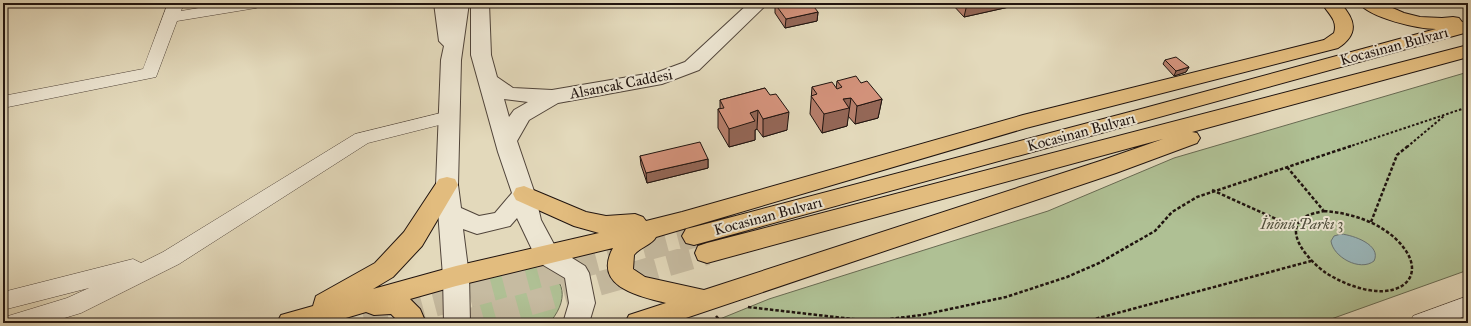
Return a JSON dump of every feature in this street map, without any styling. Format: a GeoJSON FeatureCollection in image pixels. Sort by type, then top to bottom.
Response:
{"type":"FeatureCollection","features":[{"type":"Feature","properties":{"kind":"highway"},"geometry":{"type":"LineString","coordinates":[[1368,3],[1397,16],[1422,22],[1444,24],[1463,11]]}},
{"type":"Feature","properties":{"kind":"highway"},"geometry":{"type":"LineString","coordinates":[[704,301],[634,284],[627,280],[622,274],[620,266],[622,253],[632,241],[688,228],[1024,122],[1330,44],[1341,36],[1345,26],[1341,16],[1332,5]]}},
{"type":"Feature","properties":{"kind":"highway","name":"Kocasinan Bulvarı"},"geometry":{"type":"LineString","coordinates":[[688,228],[1133,118],[1468,26]]}},
{"type":"Feature","properties":{"kind":"highway","name":"Kocasinan Bulvarı"},"geometry":{"type":"LineString","coordinates":[[707,253],[1468,51]]}},
{"type":"Feature","properties":{"kind":"highway"},"geometry":{"type":"LineString","coordinates":[[1024,122],[1305,70]]}},
{"type":"Feature","properties":{"kind":"highway"},"geometry":{"type":"LineString","coordinates":[[638,323],[1108,167],[1341,84]]}},
{"type":"Feature","properties":{"kind":"highway"},"geometry":{"type":"LineString","coordinates":[[290,323],[384,270],[413,239],[447,185]]}},
{"type":"Feature","properties":{"kind":"highway"},"geometry":{"type":"LineString","coordinates":[[524,194],[582,220],[606,225],[688,228]]}},
{"type":"Feature","properties":{"kind":"highway"},"geometry":{"type":"LineString","coordinates":[[290,323],[456,276],[547,255],[688,228]]}},
{"type":"Feature","properties":{"kind":"highway"},"geometry":{"type":"LineString","coordinates":[[668,323],[704,301]]}},
{"type":"Feature","properties":{"kind":"highway"},"geometry":{"type":"LineString","coordinates":[[290,323],[381,302],[399,305],[406,310],[413,323]]}},
{"type":"Feature","properties":{"kind":"street"},"geometry":{"type":"LineString","coordinates":[[3,102],[150,73],[173,10],[256,3]]}},
{"type":"Feature","properties":{"kind":"street"},"geometry":{"type":"LineString","coordinates":[[443,3],[451,60]]}},
{"type":"Feature","properties":{"kind":"street"},"geometry":{"type":"LineString","coordinates":[[457,323],[456,276],[447,185],[451,60],[460,3]]}},
{"type":"Feature","properties":{"kind":"street"},"geometry":{"type":"LineString","coordinates":[[480,3],[481,55],[506,141],[524,194],[529,220],[547,255],[576,273],[582,303],[576,323]]}},
{"type":"Feature","properties":{"kind":"street"},"geometry":{"type":"LineString","coordinates":[[480,26],[489,3]]}},
{"type":"Feature","properties":{"kind":"street","name":"Alsancak Caddesi"},"geometry":{"type":"LineString","coordinates":[[488,80],[508,94],[552,97],[662,78],[684,70],[700,59],[759,3]]}},
{"type":"Feature","properties":{"kind":"street","name":"Alsancak Caddesi"},"geometry":{"type":"LineString","coordinates":[[506,141],[521,115],[552,97]]}},
{"type":"Feature","properties":{"kind":"street"},"geometry":{"type":"LineString","coordinates":[[16,323],[73,306],[171,258],[362,138],[449,117]]}},
{"type":"Feature","properties":{"kind":"street"},"geometry":{"type":"LineString","coordinates":[[450,214],[477,225],[502,220],[524,194]]}},
{"type":"Feature","properties":{"kind":"street"},"geometry":{"type":"LineString","coordinates":[[3,301],[171,258]]}},
{"type":"Feature","properties":{"kind":"street"},"geometry":{"type":"LineString","coordinates":[[1421,323],[1468,305]]}},
{"type":"Feature","properties":{"kind":"path"},"geometry":{"type":"LineString","coordinates":[[1464,3],[1463,11],[1468,10]]}},
{"type":"Feature","properties":{"kind":"path"},"geometry":{"type":"LineString","coordinates":[[744,306],[861,320],[882,320],[922,315],[1006,297],[1067,277],[1099,263],[1129,247],[1155,230],[1182,204],[1212,190],[1287,167],[1468,107]]}},
{"type":"Feature","properties":{"kind":"path"},"geometry":{"type":"LineString","coordinates":[[1371,222],[1397,155],[1446,115]]}},
{"type":"Feature","properties":{"kind":"path"},"geometry":{"type":"LineString","coordinates":[[1287,167],[1324,210]]}},
{"type":"Feature","properties":{"kind":"path"},"geometry":{"type":"LineString","coordinates":[[1212,190],[1296,228]]}},
{"type":"Feature","properties":{"kind":"path"},"geometry":{"type":"LineString","coordinates":[[1324,210],[1350,214],[1371,222],[1399,242],[1410,258],[1413,272],[1409,282],[1405,286],[1391,291],[1358,288],[1332,277],[1312,262],[1301,249],[1297,241],[1296,228],[1298,221],[1305,216],[1324,210]]}},
{"type":"Feature","properties":{"kind":"path"},"geometry":{"type":"LineString","coordinates":[[1080,323],[1312,262]]}},
{"type":"Feature","properties":{"kind":"green space","name":"İnönü Parkı 3"},"geometry":{"type":"Polygon","coordinates":[[[1468,72],[1468,270],[1320,323],[710,323],[769,299],[1048,211],[1174,158],[1468,72]]]}},
{"type":"Feature","properties":{"kind":"green space"},"geometry":{"type":"Polygon","coordinates":[[[532,265],[551,274],[561,287],[561,303],[551,321],[548,323],[477,323],[474,317],[474,302],[479,288],[484,282],[496,274],[532,265]]]}},
{"type":"Feature","properties":{"kind":"water"},"geometry":{"type":"Polygon","coordinates":[[[1341,234],[1352,236],[1370,246],[1374,250],[1374,261],[1362,265],[1355,264],[1342,257],[1333,247],[1331,241],[1334,236],[1341,234]]]}},
{"type":"Feature","properties":{"kind":"building"},"geometry":{"type":"Polygon","coordinates":[[[811,3],[818,12],[786,19],[775,4],[811,3]]]}},
{"type":"Feature","properties":{"kind":"building"},"geometry":{"type":"Polygon","coordinates":[[[1176,57],[1189,67],[1176,71],[1165,60],[1176,57]]]}},
{"type":"Feature","properties":{"kind":"building"},"geometry":{"type":"Polygon","coordinates":[[[856,76],[861,83],[867,81],[882,99],[857,106],[851,98],[843,99],[849,108],[824,114],[811,96],[817,94],[812,87],[832,82],[837,89],[842,87],[837,81],[856,76]]]}},
{"type":"Feature","properties":{"kind":"building"},"geometry":{"type":"Polygon","coordinates":[[[765,88],[770,95],[776,94],[789,112],[763,119],[758,110],[750,113],[755,121],[729,129],[718,109],[724,108],[720,100],[765,88]]]}},
{"type":"Feature","properties":{"kind":"building"},"geometry":{"type":"Polygon","coordinates":[[[700,142],[708,159],[646,173],[640,156],[700,142]]]}},
{"type":"Feature","properties":{"kind":"tunnel"},"geometry":{"type":"LineString","coordinates":[[365,323],[694,236]]}},
{"type":"Feature","properties":{"kind":"tunnel"},"geometry":{"type":"LineString","coordinates":[[460,323],[707,253]]}}]}
